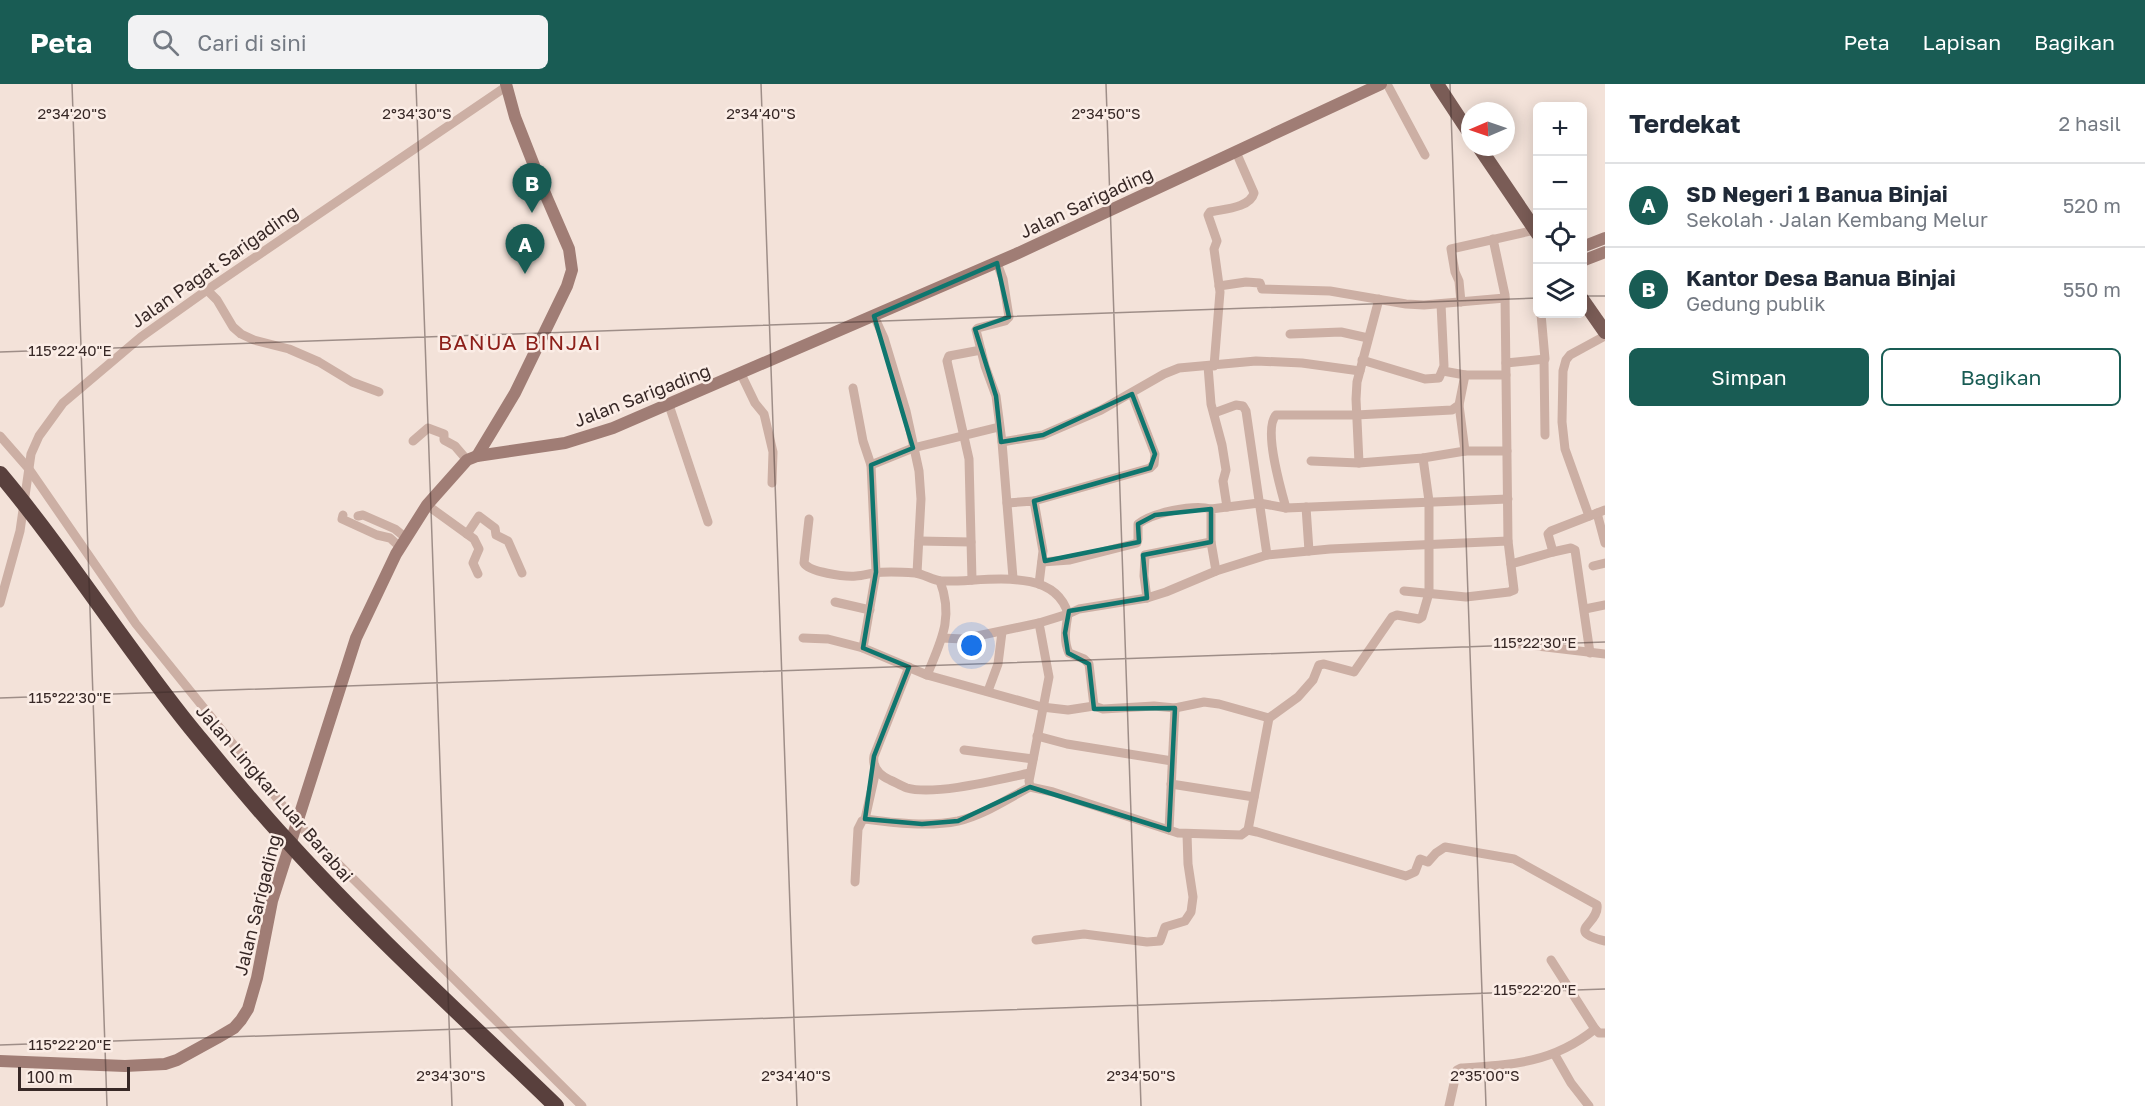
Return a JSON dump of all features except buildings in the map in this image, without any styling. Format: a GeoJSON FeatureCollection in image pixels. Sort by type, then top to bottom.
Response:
{"type":"FeatureCollection","features":[{"type":"Feature","properties":{"kind":"highway","name":"Jalan Lingkar Luar Barabai"},"geometry":{"type":"LineString","coordinates":[[0,474],[24,503],[122,639],[190,728],[290,844],[345,902],[556,1106]]}},
{"type":"Feature","properties":{"kind":"main road"},"geometry":{"type":"LineString","coordinates":[[1437,84],[1461,120]]}},
{"type":"Feature","properties":{"kind":"main road"},"geometry":{"type":"LineString","coordinates":[[1485,156],[1533,228]]}},
{"type":"Feature","properties":{"kind":"main road"},"geometry":{"type":"LineString","coordinates":[[1587,305],[1605,332]]}},
{"type":"Feature","properties":{"kind":"street","name":"Jalan Sarigading"},"geometry":{"type":"LineString","coordinates":[[0,1061],[125,1066],[165,1064],[177,1060],[234,1028],[248,1009],[257,978],[272,901],[356,638],[403,542],[427,505],[472,458],[565,443],[613,428],[669,405],[997,262],[1381,84]]}},
{"type":"Feature","properties":{"kind":"street"},"geometry":{"type":"LineString","coordinates":[[1387,84],[1425,155]]}},
{"type":"Feature","properties":{"kind":"street"},"geometry":{"type":"LineString","coordinates":[[413,441],[428,428],[444,434],[444,440],[472,458],[515,393],[567,286],[572,270],[569,249],[515,117],[507,85]]}},
{"type":"Feature","properties":{"kind":"street","name":"Jalan Pagat Sarigading"},"geometry":{"type":"LineString","coordinates":[[0,603],[20,531],[30,454],[39,436],[63,403],[141,337],[507,85]]}},
{"type":"Feature","properties":{"kind":"street"},"geometry":{"type":"LineString","coordinates":[[1227,507],[1223,481],[1226,470],[1211,404],[1211,366],[1220,286],[1214,249],[1216,241],[1209,214],[1247,203],[1252,199],[1254,194],[1236,152]]}},
{"type":"Feature","properties":{"kind":"street"},"geometry":{"type":"LineString","coordinates":[[1461,302],[1459,281],[1451,249],[1533,232]]}},
{"type":"Feature","properties":{"kind":"street"},"geometry":{"type":"LineString","coordinates":[[1587,245],[1605,238]]}},
{"type":"Feature","properties":{"kind":"street"},"geometry":{"type":"LineString","coordinates":[[1404,591],[1428,598],[1466,597],[1511,592],[1515,587],[1508,541],[1505,298],[1493,239]]}},
{"type":"Feature","properties":{"kind":"street"},"geometry":{"type":"LineString","coordinates":[[1587,259],[1605,252]]}},
{"type":"Feature","properties":{"kind":"street"},"geometry":{"type":"LineString","coordinates":[[997,262],[1003,279],[1009,317],[1005,321],[978,328],[976,333],[996,396],[1002,442],[1012,578]]}},
{"type":"Feature","properties":{"kind":"street"},"geometry":{"type":"LineString","coordinates":[[1220,286],[1246,282],[1260,283],[1262,289],[1330,291],[1406,304],[1441,304],[1505,298]]}},
{"type":"Feature","properties":{"kind":"street"},"geometry":{"type":"LineString","coordinates":[[207,290],[224,309],[233,327],[241,334],[254,340],[289,349],[379,392]]}},
{"type":"Feature","properties":{"kind":"street"},"geometry":{"type":"LineString","coordinates":[[1359,463],[1356,399],[1362,360],[1379,299]]}},
{"type":"Feature","properties":{"kind":"street"},"geometry":{"type":"LineString","coordinates":[[1362,360],[1425,379],[1436,379],[1442,375],[1444,366],[1441,304]]}},
{"type":"Feature","properties":{"kind":"street"},"geometry":{"type":"LineString","coordinates":[[874,316],[884,338],[906,411],[919,471],[921,499],[917,573]]}},
{"type":"Feature","properties":{"kind":"street"},"geometry":{"type":"LineString","coordinates":[[1541,318],[1545,359],[1545,435]]}},
{"type":"Feature","properties":{"kind":"street"},"geometry":{"type":"LineString","coordinates":[[1290,333],[1341,332],[1368,338]]}},
{"type":"Feature","properties":{"kind":"street"},"geometry":{"type":"LineString","coordinates":[[1605,336],[1570,355],[1566,360],[1563,371],[1562,422],[1565,449],[1597,513],[1605,543]]}},
{"type":"Feature","properties":{"kind":"street"},"geometry":{"type":"LineString","coordinates":[[972,580],[969,459],[948,358],[981,350]]}},
{"type":"Feature","properties":{"kind":"street"},"geometry":{"type":"LineString","coordinates":[[1506,363],[1544,360]]}},
{"type":"Feature","properties":{"kind":"street"},"geometry":{"type":"LineString","coordinates":[[1002,442],[1043,435],[1101,410],[1164,374],[1179,368],[1256,361],[1302,363],[1360,371]]}},
{"type":"Feature","properties":{"kind":"street"},"geometry":{"type":"LineString","coordinates":[[1443,371],[1465,375],[1506,375]]}},
{"type":"Feature","properties":{"kind":"street"},"geometry":{"type":"LineString","coordinates":[[741,374],[754,403],[764,414],[773,452],[772,483]]}},
{"type":"Feature","properties":{"kind":"street"},"geometry":{"type":"LineString","coordinates":[[1465,375],[1459,405],[1465,451]]}},
{"type":"Feature","properties":{"kind":"street"},"geometry":{"type":"LineString","coordinates":[[853,388],[863,441],[871,465],[876,572],[863,648]]}},
{"type":"Feature","properties":{"kind":"street"},"geometry":{"type":"LineString","coordinates":[[1007,504],[1034,501],[1150,468],[1154,464],[1155,454],[1132,394]]}},
{"type":"Feature","properties":{"kind":"street"},"geometry":{"type":"LineString","coordinates":[[669,405],[708,522]]}},
{"type":"Feature","properties":{"kind":"street"},"geometry":{"type":"LineString","coordinates":[[1214,412],[1236,405],[1243,406],[1247,417],[1267,555]]}},
{"type":"Feature","properties":{"kind":"street"},"geometry":{"type":"LineString","coordinates":[[1286,508],[1278,480],[1272,439],[1271,425],[1274,417],[1452,410],[1459,405]]}},
{"type":"Feature","properties":{"kind":"street"},"geometry":{"type":"LineString","coordinates":[[871,465],[913,448],[999,427]]}},
{"type":"Feature","properties":{"kind":"street"},"geometry":{"type":"LineString","coordinates":[[0,436],[29,469],[136,624],[296,822],[582,1106]]}},
{"type":"Feature","properties":{"kind":"street"},"geometry":{"type":"LineString","coordinates":[[1311,461],[1359,463],[1423,458],[1465,451],[1507,451]]}},
{"type":"Feature","properties":{"kind":"street"},"geometry":{"type":"LineString","coordinates":[[855,882],[858,829],[862,821],[866,819],[921,824],[958,821],[982,812],[1030,787],[1053,792],[1169,830],[1187,834],[1241,836],[1248,830],[1269,718],[1298,697],[1313,680],[1319,665],[1324,664],[1354,672],[1392,617],[1397,615],[1418,620],[1422,616],[1428,598],[1430,544],[1429,501],[1423,458]]}},
{"type":"Feature","properties":{"kind":"street"},"geometry":{"type":"LineString","coordinates":[[1042,562],[1070,560],[1137,543],[1138,524],[1155,515],[1203,506],[1211,509],[1259,503],[1286,508],[1508,499]]}},
{"type":"Feature","properties":{"kind":"street"},"geometry":{"type":"LineString","coordinates":[[1034,501],[1043,550],[1039,584]]}},
{"type":"Feature","properties":{"kind":"street"},"geometry":{"type":"LineString","coordinates":[[427,505],[474,539],[479,549],[473,563],[478,574]]}},
{"type":"Feature","properties":{"kind":"street"},"geometry":{"type":"LineString","coordinates":[[1306,507],[1309,551]]}},
{"type":"Feature","properties":{"kind":"street"},"geometry":{"type":"LineString","coordinates":[[1211,509],[1211,542],[1216,571]]}},
{"type":"Feature","properties":{"kind":"street"},"geometry":{"type":"LineString","coordinates":[[1553,552],[1548,534],[1597,513]]}},
{"type":"Feature","properties":{"kind":"street"},"geometry":{"type":"LineString","coordinates":[[343,515],[342,519],[377,535],[403,542]]}},
{"type":"Feature","properties":{"kind":"street"},"geometry":{"type":"LineString","coordinates":[[358,516],[363,515],[395,529],[403,542]]}},
{"type":"Feature","properties":{"kind":"street"},"geometry":{"type":"LineString","coordinates":[[467,534],[479,516],[495,528],[496,535],[508,542],[522,573]]}},
{"type":"Feature","properties":{"kind":"street"},"geometry":{"type":"LineString","coordinates":[[810,519],[806,538],[805,566],[828,573],[856,576],[876,572],[917,573],[940,581],[1012,578],[1039,584],[1060,596],[1068,614],[1065,633],[1067,647],[1069,653],[1084,659],[1089,664],[1094,706]]}},
{"type":"Feature","properties":{"kind":"street"},"geometry":{"type":"LineString","coordinates":[[919,541],[971,542]]}},
{"type":"Feature","properties":{"kind":"street"},"geometry":{"type":"LineString","coordinates":[[942,638],[963,639],[1002,632],[1079,609],[1147,598],[1216,571],[1267,555],[1367,547],[1508,541]]}},
{"type":"Feature","properties":{"kind":"street"},"geometry":{"type":"LineString","coordinates":[[1147,598],[1144,555],[1211,542]]}},
{"type":"Feature","properties":{"kind":"street"},"geometry":{"type":"LineString","coordinates":[[1511,564],[1571,548],[1575,550],[1590,653]]}},
{"type":"Feature","properties":{"kind":"street"},"geometry":{"type":"LineString","coordinates":[[1593,566],[1605,563]]}},
{"type":"Feature","properties":{"kind":"street"},"geometry":{"type":"LineString","coordinates":[[927,675],[942,638],[947,616],[940,581]]}},
{"type":"Feature","properties":{"kind":"street"},"geometry":{"type":"LineString","coordinates":[[835,602],[870,610]]}},
{"type":"Feature","properties":{"kind":"street"},"geometry":{"type":"LineString","coordinates":[[1585,609],[1605,605]]}},
{"type":"Feature","properties":{"kind":"street"},"geometry":{"type":"LineString","coordinates":[[1030,787],[1030,773],[1049,677],[1039,622]]}},
{"type":"Feature","properties":{"kind":"street"},"geometry":{"type":"LineString","coordinates":[[988,691],[998,664],[1002,632]]}},
{"type":"Feature","properties":{"kind":"street"},"geometry":{"type":"LineString","coordinates":[[803,638],[828,639],[863,648],[927,675],[1042,707],[1068,710],[1094,706],[1175,708],[1211,702],[1269,718]]}},
{"type":"Feature","properties":{"kind":"street"},"geometry":{"type":"LineString","coordinates":[[1512,643],[1605,654]]}},
{"type":"Feature","properties":{"kind":"street"},"geometry":{"type":"LineString","coordinates":[[909,668],[874,756],[873,763],[876,770],[884,777],[908,788],[934,789],[977,784],[1030,773]]}},
{"type":"Feature","properties":{"kind":"street"},"geometry":{"type":"LineString","coordinates":[[1169,830],[1175,708]]}},
{"type":"Feature","properties":{"kind":"street"},"geometry":{"type":"LineString","coordinates":[[1037,736],[1067,744],[1172,761]]}},
{"type":"Feature","properties":{"kind":"street"},"geometry":{"type":"LineString","coordinates":[[964,750],[1033,759]]}},
{"type":"Feature","properties":{"kind":"street"},"geometry":{"type":"LineString","coordinates":[[866,819],[876,770]]}},
{"type":"Feature","properties":{"kind":"street"},"geometry":{"type":"LineString","coordinates":[[1171,784],[1254,797]]}},
{"type":"Feature","properties":{"kind":"street"},"geometry":{"type":"LineString","coordinates":[[1248,830],[1406,876],[1415,872],[1420,859],[1428,862],[1445,847],[1514,859],[1597,905],[1596,913],[1585,928],[1585,932],[1590,938],[1605,941]]}},
{"type":"Feature","properties":{"kind":"street"},"geometry":{"type":"LineString","coordinates":[[1036,940],[1084,934],[1147,942],[1160,941],[1165,927],[1185,921],[1191,912],[1193,897],[1187,834]]}},
{"type":"Feature","properties":{"kind":"street"},"geometry":{"type":"LineString","coordinates":[[1551,960],[1600,1032],[1605,1043]]}},
{"type":"Feature","properties":{"kind":"street"},"geometry":{"type":"LineString","coordinates":[[1449,1106],[1457,1070],[1461,1068],[1536,1060],[1555,1054],[1600,1032]]}},
{"type":"Feature","properties":{"kind":"street"},"geometry":{"type":"LineString","coordinates":[[1555,1054],[1571,1083],[1588,1106]]}},
{"type":"Feature","properties":{"kind":"highlighted area"},"geometry":{"type":"Polygon","coordinates":[[[997,263],[1009,317],[975,329],[996,396],[1001,442],[1043,435],[1132,394],[1155,454],[1150,468],[1034,501],[1045,561],[1139,542],[1138,524],[1155,515],[1211,509],[1211,542],[1143,555],[1147,598],[1069,611],[1065,633],[1068,653],[1089,664],[1094,709],[1175,708],[1169,830],[1030,787],[958,821],[922,824],[865,819],[874,756],[909,667],[863,648],[876,572],[871,465],[913,448],[874,316],[997,263]]]}},
{"type":"Feature","properties":{"kind":"place","name":"Kantor Desa Banua Binjai"},"geometry":{"type":"Point","coordinates":[532,213]}},
{"type":"Feature","properties":{"kind":"place","name":"SD Negeri 1 Banua Binjai"},"geometry":{"type":"Point","coordinates":[525,274]}},
{"type":"Feature","properties":{"kind":"district","name":"BANUA BINJAI"},"geometry":{"type":"Point","coordinates":[520,342]}}]}
